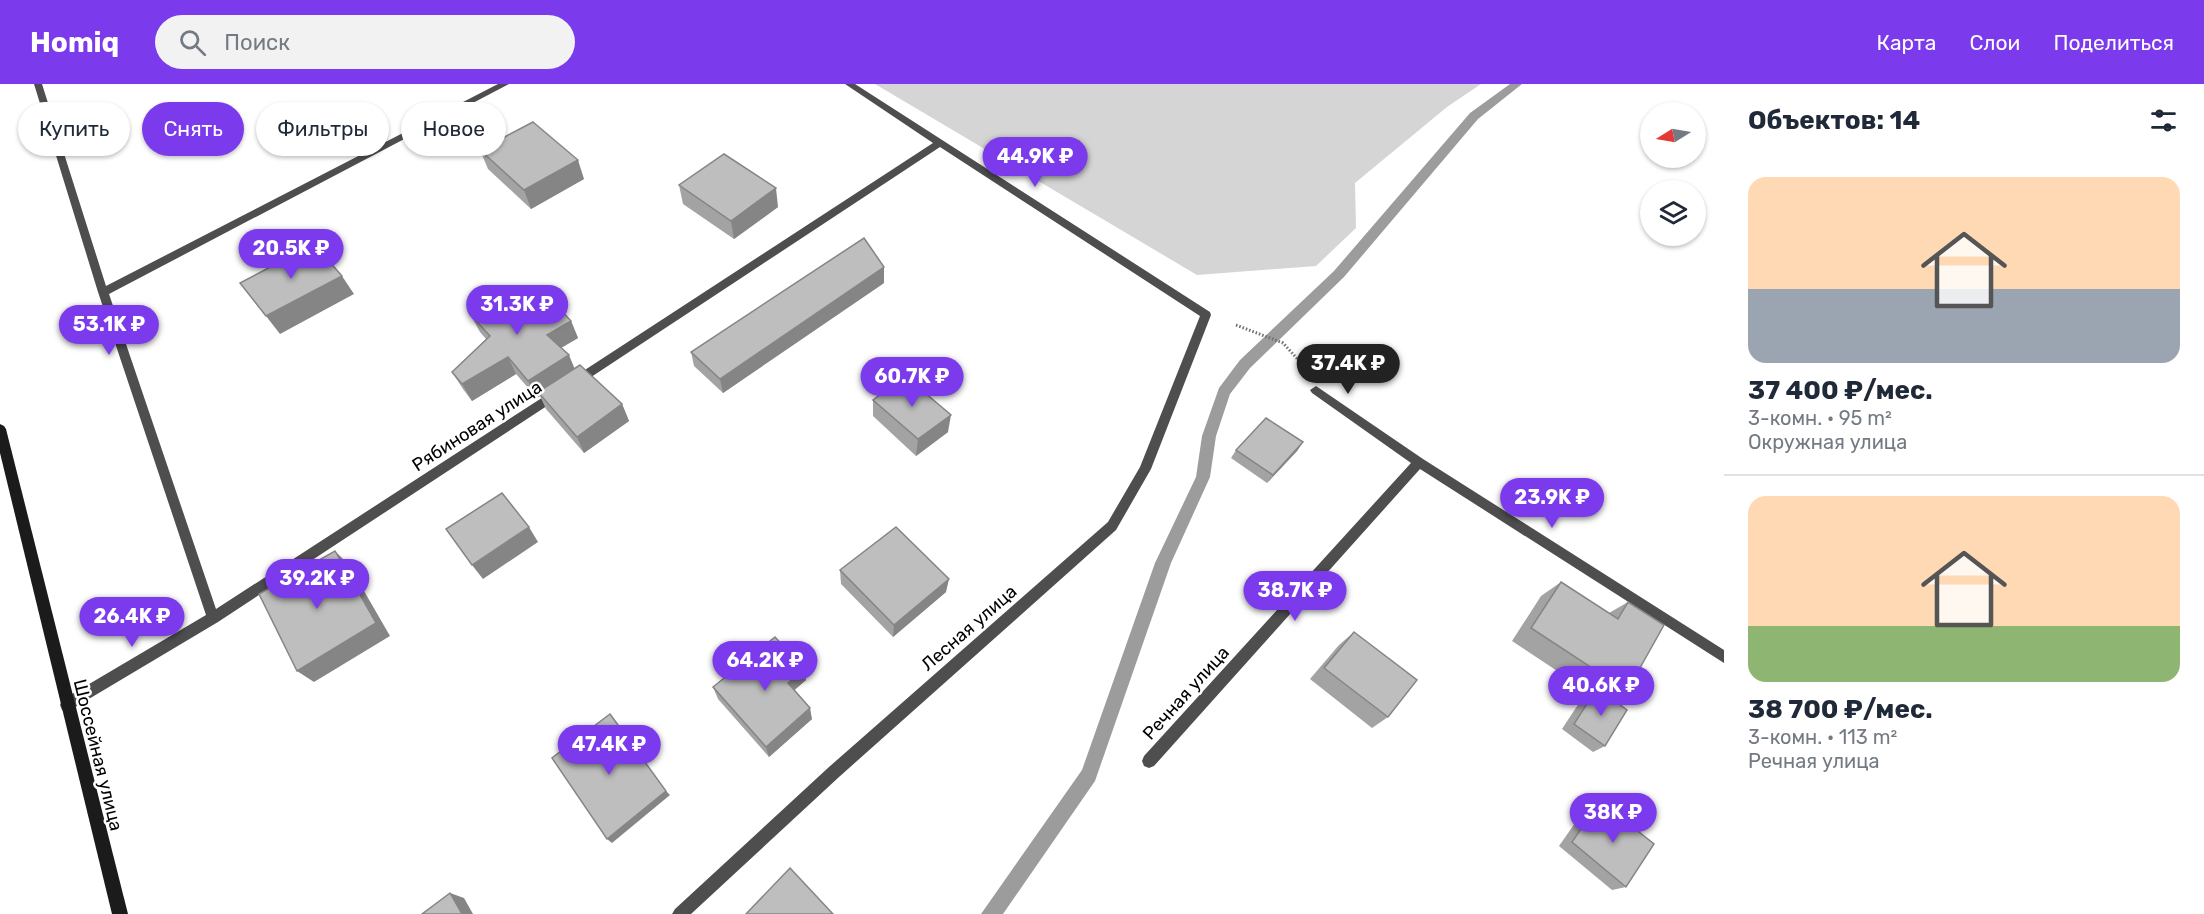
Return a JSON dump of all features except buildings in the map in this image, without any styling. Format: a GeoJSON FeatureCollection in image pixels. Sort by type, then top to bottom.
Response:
{"type":"FeatureCollection","features":[{"type":"Feature","properties":{"kind":"main road","name":"Шоссейная улица"},"geometry":{"type":"LineString","coordinates":[[0,429],[120,914]]}},
{"type":"Feature","properties":{"kind":"street"},"geometry":{"type":"LineString","coordinates":[[38,84],[103,292],[213,618]]}},
{"type":"Feature","properties":{"kind":"street"},"geometry":{"type":"LineString","coordinates":[[103,292],[505,84]]}},
{"type":"Feature","properties":{"kind":"street"},"geometry":{"type":"LineString","coordinates":[[849,84],[940,143]]}},
{"type":"Feature","properties":{"kind":"street","name":"Лесная улица"},"geometry":{"type":"LineString","coordinates":[[680,914],[834,772],[1112,526],[1145,469],[1206,315],[940,143]]}},
{"type":"Feature","properties":{"kind":"street","name":"Рябиновая улица"},"geometry":{"type":"LineString","coordinates":[[67,705],[213,618],[940,143]]}},
{"type":"Feature","properties":{"kind":"street"},"geometry":{"type":"LineString","coordinates":[[1316,390],[1419,462],[1724,657]]}},
{"type":"Feature","properties":{"kind":"street","name":"Речная улица"},"geometry":{"type":"LineString","coordinates":[[1149,761],[1419,462]]}},
{"type":"Feature","properties":{"kind":"path"},"geometry":{"type":"LineString","coordinates":[[1265,334],[1283,343]]}},
{"type":"Feature","properties":{"kind":"shaded area"},"geometry":{"type":"Polygon","coordinates":[[[875,84],[1481,84],[1447,107],[1355,183],[1356,228],[1316,266],[1197,275],[875,84]]]}},
{"type":"Feature","properties":{"kind":"waterway"},"geometry":{"type":"LineString","coordinates":[[991,914],[1089,775],[1163,563],[1203,477],[1209,436],[1224,392],[1245,364],[1339,274],[1474,116],[1517,84]]}}]}
